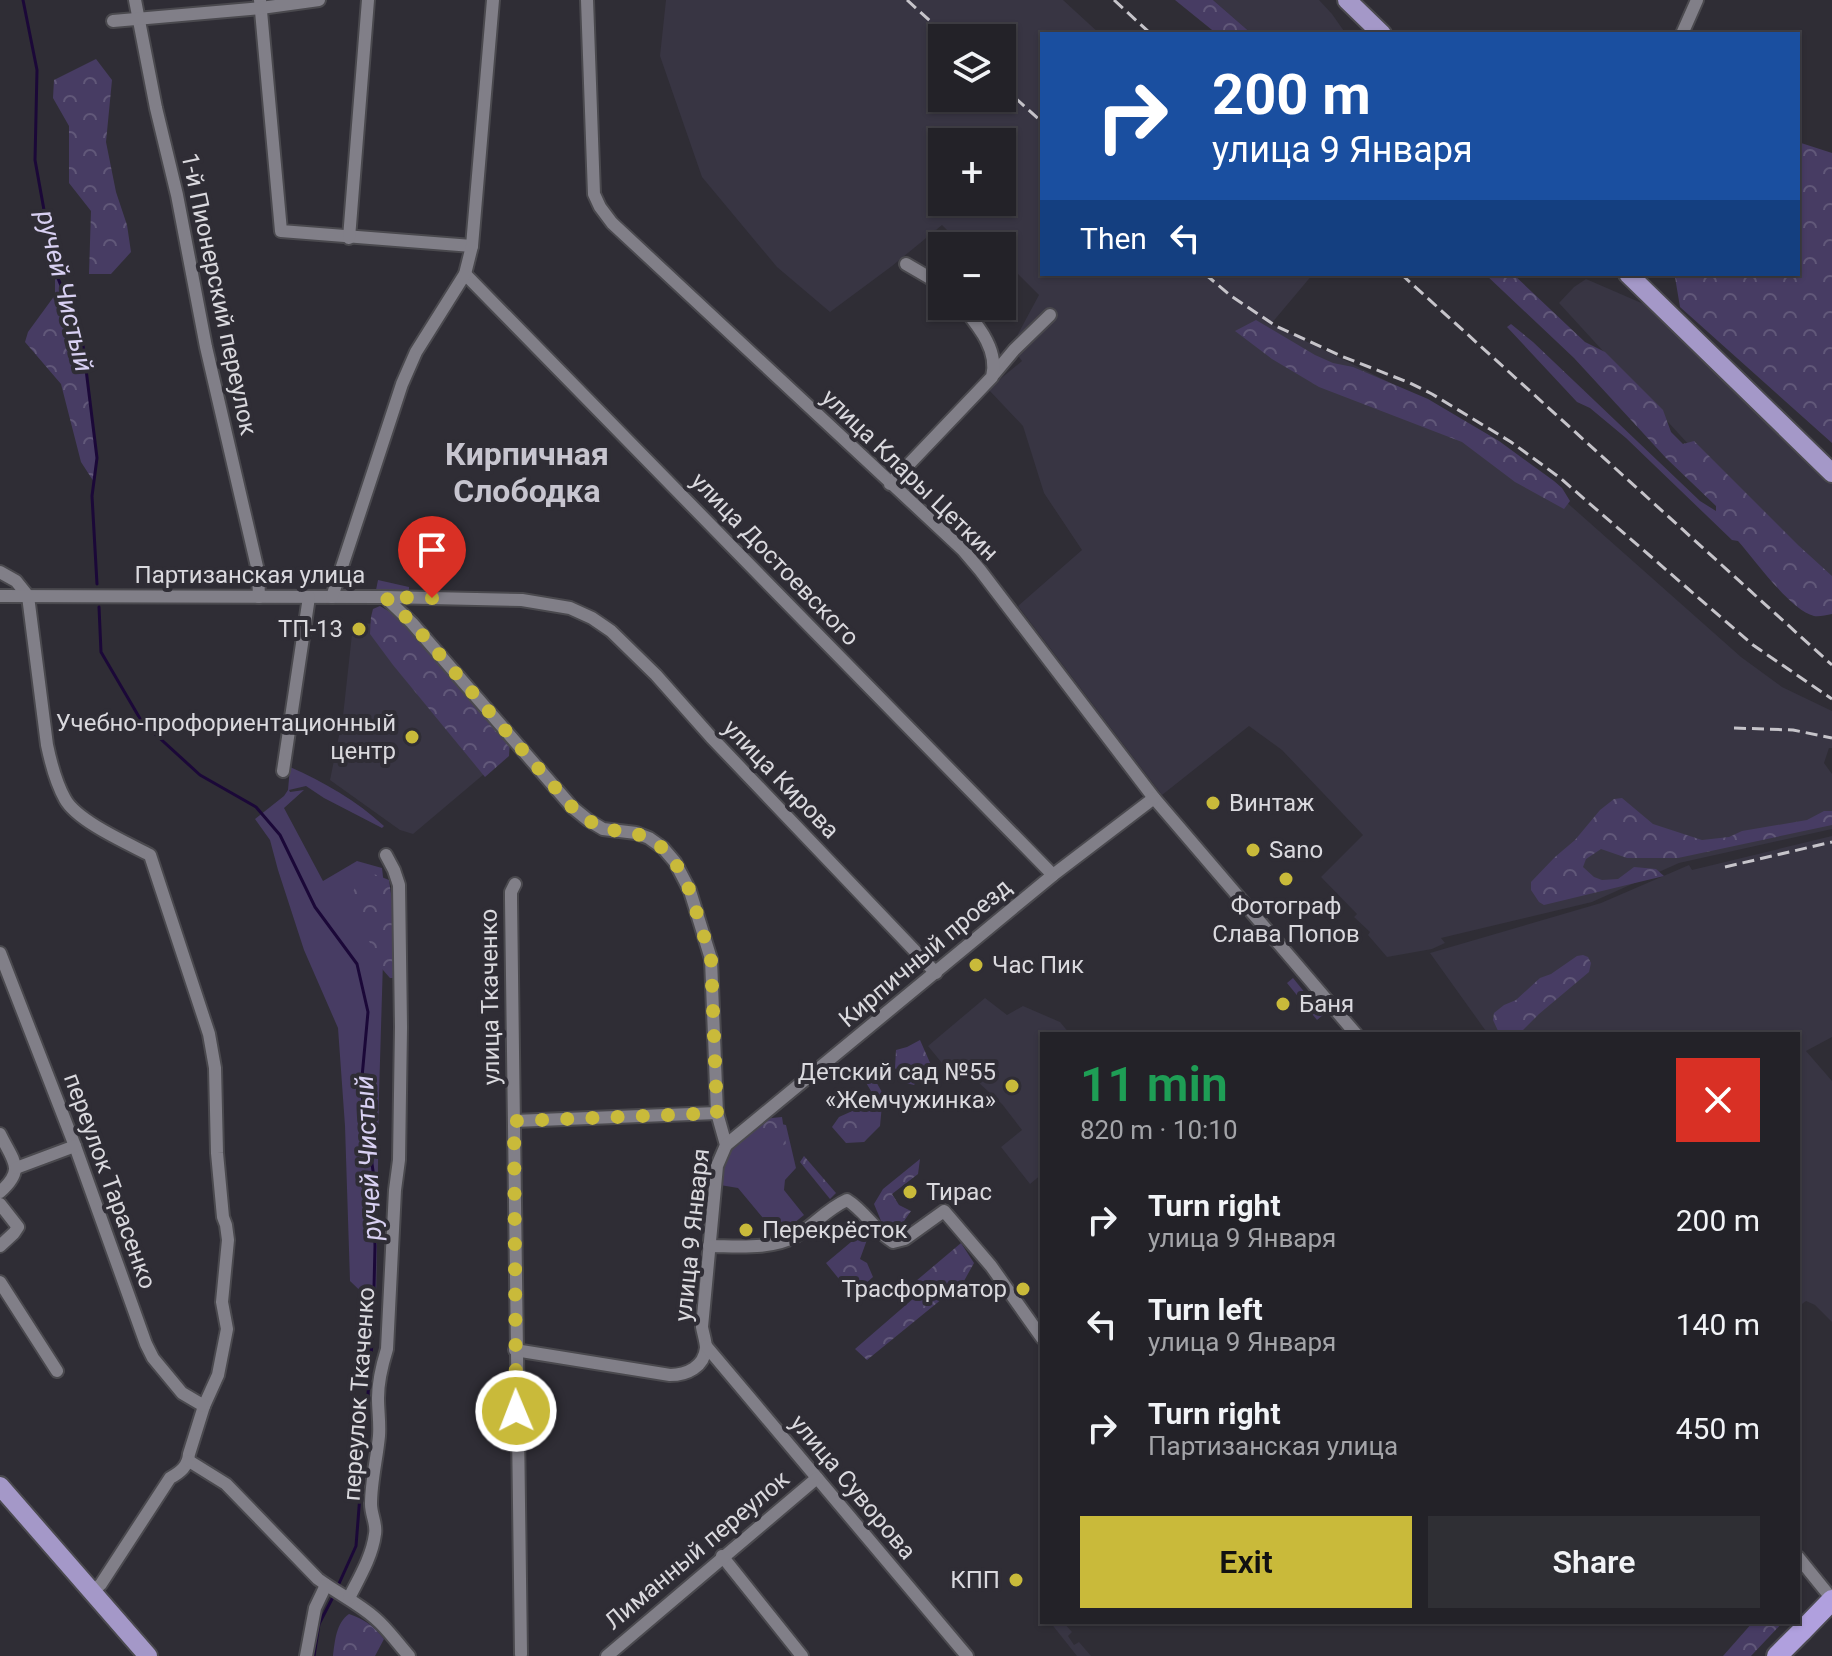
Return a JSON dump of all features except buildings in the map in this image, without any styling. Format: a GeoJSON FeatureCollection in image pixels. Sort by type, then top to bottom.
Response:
{"type":"FeatureCollection","features":[{"type":"Feature","properties":{"kind":"highway"},"geometry":{"type":"LineString","coordinates":[[1777,1656],[1832,1600]]}},
{"type":"Feature","properties":{"kind":"main road"},"geometry":{"type":"LineString","coordinates":[[1347,0],[1380,32]]}},
{"type":"Feature","properties":{"kind":"main road"},"geometry":{"type":"LineString","coordinates":[[1630,276],[1832,473]]}},
{"type":"Feature","properties":{"kind":"main road"},"geometry":{"type":"LineString","coordinates":[[0,1487],[148,1656]]}},
{"type":"Feature","properties":{"kind":"street","name":"1-й Пионерский переулок"},"geometry":{"type":"LineString","coordinates":[[135,0],[206,347],[258,571],[259,597]]}},
{"type":"Feature","properties":{"kind":"street"},"geometry":{"type":"LineString","coordinates":[[113,21],[319,0]]}},
{"type":"Feature","properties":{"kind":"street"},"geometry":{"type":"LineString","coordinates":[[349,238],[368,0]]}},
{"type":"Feature","properties":{"kind":"street"},"geometry":{"type":"LineString","coordinates":[[332,597],[402,384],[416,352],[465,274],[472,246],[493,0]]}},
{"type":"Feature","properties":{"kind":"street","name":"улица Клары Цеткин"},"geometry":{"type":"LineString","coordinates":[[587,0],[594,194],[600,207],[612,223],[963,550],[1154,798],[1354,1032]]}},
{"type":"Feature","properties":{"kind":"street"},"geometry":{"type":"LineString","coordinates":[[1683,32],[1697,0]]}},
{"type":"Feature","properties":{"kind":"street"},"geometry":{"type":"LineString","coordinates":[[261,4],[281,231],[472,246]]}},
{"type":"Feature","properties":{"kind":"street"},"geometry":{"type":"LineString","coordinates":[[906,264],[928,277]]}},
{"type":"Feature","properties":{"kind":"street","name":"улица Достоевского"},"geometry":{"type":"LineString","coordinates":[[465,274],[1053,875]]}},
{"type":"Feature","properties":{"kind":"street"},"geometry":{"type":"LineString","coordinates":[[890,484],[1050,315]]}},
{"type":"Feature","properties":{"kind":"street"},"geometry":{"type":"LineString","coordinates":[[972,320],[993,355],[995,366],[992,377]]}},
{"type":"Feature","properties":{"kind":"street"},"geometry":{"type":"LineString","coordinates":[[0,572],[16,581],[28,596],[47,745],[59,786],[72,809],[97,827],[150,855],[209,1034],[215,1068],[218,1166],[228,1240],[222,1302],[227,1329],[218,1375],[204,1406],[189,1461],[181,1472],[170,1478],[101,1584],[92,1592]]}},
{"type":"Feature","properties":{"kind":"street","name":"Партизанская улица"},"geometry":{"type":"LineString","coordinates":[[0,596],[522,600],[570,608],[592,618]]}},
{"type":"Feature","properties":{"kind":"street"},"geometry":{"type":"LineString","coordinates":[[283,771],[309,597]]}},
{"type":"Feature","properties":{"kind":"street","name":"улица 9 Января"},"geometry":{"type":"LineString","coordinates":[[385,597],[412,623],[572,807],[603,829],[636,833],[663,848],[675,862],[690,891],[711,959],[717,1113],[726,1145],[717,1166],[702,1327],[706,1346],[701,1362],[682,1375],[670,1375],[515,1350]]}},
{"type":"Feature","properties":{"kind":"street","name":"улица Кирова"},"geometry":{"type":"LineString","coordinates":[[592,618],[611,631],[656,675],[936,973]]}},
{"type":"Feature","properties":{"kind":"street","name":"Кирпичный проезд"},"geometry":{"type":"LineString","coordinates":[[726,1145],[1053,875],[1154,798]]}},
{"type":"Feature","properties":{"kind":"street","name":"переулок Ткаченко"},"geometry":{"type":"LineString","coordinates":[[347,1597],[366,1563],[376,1529],[371,1501],[380,1417],[378,1396],[387,1349],[399,1160],[399,885],[386,855]]}},
{"type":"Feature","properties":{"kind":"street","name":"улица Ткаченко"},"geometry":{"type":"LineString","coordinates":[[515,884],[511,900],[521,1654]]}},
{"type":"Feature","properties":{"kind":"street","name":"переулок Тарасенко"},"geometry":{"type":"LineString","coordinates":[[0,953],[75,1146],[146,1344],[153,1358],[182,1393],[204,1406]]}},
{"type":"Feature","properties":{"kind":"street","name":"улица 9 Января"},"geometry":{"type":"LineString","coordinates":[[514,1121],[717,1113]]}},
{"type":"Feature","properties":{"kind":"street"},"geometry":{"type":"LineString","coordinates":[[0,1134],[16,1168],[10,1183],[0,1192]]}},
{"type":"Feature","properties":{"kind":"street"},"geometry":{"type":"LineString","coordinates":[[16,1168],[75,1146]]}},
{"type":"Feature","properties":{"kind":"street"},"geometry":{"type":"LineString","coordinates":[[709,1246],[778,1243],[795,1236],[833,1206],[847,1200],[893,1242],[905,1239],[944,1211],[991,1266],[1040,1335]]}},
{"type":"Feature","properties":{"kind":"street"},"geometry":{"type":"LineString","coordinates":[[0,1204],[18,1227],[0,1246]]}},
{"type":"Feature","properties":{"kind":"street"},"geometry":{"type":"LineString","coordinates":[[0,1282],[57,1371]]}},
{"type":"Feature","properties":{"kind":"street","name":"улица Суворова"},"geometry":{"type":"LineString","coordinates":[[706,1346],[964,1655]]}},
{"type":"Feature","properties":{"kind":"street"},"geometry":{"type":"LineString","coordinates":[[189,1461],[226,1484],[318,1579],[377,1620],[409,1656]]}},
{"type":"Feature","properties":{"kind":"street","name":"Лиманный переулок"},"geometry":{"type":"LineString","coordinates":[[607,1656],[817,1478]]}},
{"type":"Feature","properties":{"kind":"street"},"geometry":{"type":"LineString","coordinates":[[722,1556],[802,1656]]}},
{"type":"Feature","properties":{"kind":"street"},"geometry":{"type":"LineString","coordinates":[[1800,1560],[1832,1600]]}},
{"type":"Feature","properties":{"kind":"street"},"geometry":{"type":"LineString","coordinates":[[306,1656],[315,1608],[328,1586]]}},
{"type":"Feature","properties":{"kind":"shaded area"},"geometry":{"type":"Polygon","coordinates":[[[666,0],[1063,0],[1098,32],[1040,32],[1040,276],[1311,276],[1271,324],[1405,390],[1564,500],[1741,657],[1782,687],[1832,711],[1832,748],[1829,748],[1824,763],[1832,774],[1832,829],[1679,863],[1592,902],[1441,938],[1445,943],[1432,949],[1387,957],[1368,935],[1370,932],[1354,917],[1357,914],[1321,877],[1363,835],[1282,750],[1249,726],[1162,795],[1018,606],[1082,550],[1044,493],[1023,426],[988,389],[1022,361],[1011,347],[1039,295],[1016,272],[1016,232],[949,232],[942,225],[933,232],[928,232],[928,236],[892,266],[830,312],[777,267],[702,177],[660,56],[666,0]]]}},
{"type":"Feature","properties":{"kind":"shaded area"},"geometry":{"type":"Polygon","coordinates":[[[1213,0],[1319,0],[1345,32],[1250,32],[1213,0]]]}},
{"type":"Feature","properties":{"kind":"shaded area"},"geometry":{"type":"Polygon","coordinates":[[[1586,279],[1653,308],[1832,484],[1832,601],[1559,303],[1586,279]]]}},
{"type":"Feature","properties":{"kind":"shaded area","name":"Учебно-профориентационный центр"},"geometry":{"type":"Polygon","coordinates":[[[385,622],[503,758],[413,834],[400,830],[330,780],[343,716],[353,625],[385,622]]]}},
{"type":"Feature","properties":{"kind":"shaded area"},"geometry":{"type":"Polygon","coordinates":[[[1832,836],[1832,1037],[1806,1051],[1832,1081],[1832,1322],[1815,1305],[1806,1301],[1800,1306],[1800,1032],[1487,1032],[1430,953],[1601,903],[1689,865],[1692,870],[1832,836]]]}},
{"type":"Feature","properties":{"kind":"shaded area","name":"Детский сад №55 «Жемчужинка»"},"geometry":{"type":"Polygon","coordinates":[[[985,998],[1007,1015],[1023,1006],[1060,1022],[1068,1032],[1040,1032],[1040,1176],[1030,1184],[1001,1147],[1022,1130],[1002,1104],[955,1061],[946,1068],[928,1046],[985,998]]]}},
{"type":"Feature","properties":{"kind":"shaded area"},"geometry":{"type":"Polygon","coordinates":[[[1052,1624],[1065,1624],[1072,1632],[1068,1636],[1074,1645],[1079,1642],[1091,1656],[1077,1656],[1052,1624]]]}},
{"type":"Feature","properties":{"kind":"green space"},"geometry":{"type":"Polygon","coordinates":[[[1175,0],[1213,0],[1250,32],[1215,32],[1175,0]]]}},
{"type":"Feature","properties":{"kind":"green space"},"geometry":{"type":"Polygon","coordinates":[[[96,59],[112,80],[106,142],[131,252],[111,274],[89,274],[91,211],[69,183],[69,126],[53,98],[54,80],[96,59]]]}},
{"type":"Feature","properties":{"kind":"green space"},"geometry":{"type":"Polygon","coordinates":[[[1800,143],[1832,153],[1832,443],[1680,307],[1675,277],[1800,276],[1800,143]]]}},
{"type":"Feature","properties":{"kind":"green space"},"geometry":{"type":"Polygon","coordinates":[[[55,271],[82,337],[97,458],[94,482],[81,462],[61,384],[25,342],[28,332],[55,295],[55,271]]]}},
{"type":"Feature","properties":{"kind":"green space"},"geometry":{"type":"Polygon","coordinates":[[[1487,276],[1515,276],[1585,342],[1605,352],[1663,410],[1671,432],[1683,444],[1694,441],[1832,576],[1832,614],[1814,616],[1794,604],[1738,541],[1732,540],[1626,438],[1590,408],[1577,402],[1507,327],[1511,324],[1533,342],[1700,501],[1716,511],[1716,506],[1666,458],[1574,358],[1487,276]]]}},
{"type":"Feature","properties":{"kind":"green space"},"geometry":{"type":"Polygon","coordinates":[[[1256,320],[1315,355],[1353,367],[1428,399],[1499,441],[1554,481],[1570,501],[1564,509],[1515,482],[1462,442],[1319,387],[1272,359],[1235,331],[1256,320]]]}},
{"type":"Feature","properties":{"kind":"green space"},"geometry":{"type":"Polygon","coordinates":[[[378,580],[409,587],[409,593],[376,590],[378,580]]]}},
{"type":"Feature","properties":{"kind":"green space"},"geometry":{"type":"Polygon","coordinates":[[[380,606],[412,628],[510,741],[509,756],[485,777],[370,634],[373,609],[380,606]]]}},
{"type":"Feature","properties":{"kind":"green space"},"geometry":{"type":"Polygon","coordinates":[[[290,767],[340,793],[384,826],[382,828],[306,786],[289,790],[304,790],[284,808],[323,881],[357,861],[382,868],[385,894],[376,1306],[350,1281],[338,1028],[304,950],[270,840],[255,819],[284,796],[288,790],[290,767]]]}},
{"type":"Feature","properties":{"kind":"green space"},"geometry":{"type":"Polygon","coordinates":[[[1622,798],[1653,824],[1702,840],[1807,820],[1824,811],[1832,811],[1832,825],[1678,858],[1627,858],[1601,849],[1586,859],[1583,867],[1594,877],[1618,879],[1634,867],[1656,869],[1664,876],[1544,905],[1539,902],[1531,890],[1531,882],[1575,840],[1600,810],[1614,799],[1622,798]]]}},
{"type":"Feature","properties":{"kind":"green space"},"geometry":{"type":"Polygon","coordinates":[[[374,874],[389,880],[395,921],[397,978],[390,978],[376,962],[370,943],[348,903],[357,883],[374,874]]]}},
{"type":"Feature","properties":{"kind":"green space"},"geometry":{"type":"Polygon","coordinates":[[[1577,956],[1588,957],[1591,963],[1589,972],[1521,1032],[1499,1032],[1493,1020],[1494,1013],[1516,1000],[1540,978],[1577,956]]]}},
{"type":"Feature","properties":{"kind":"green space"},"geometry":{"type":"Polygon","coordinates":[[[1293,978],[1323,1015],[1317,1020],[1287,983],[1293,978]]]}},
{"type":"Feature","properties":{"kind":"green space"},"geometry":{"type":"Polygon","coordinates":[[[920,1040],[931,1065],[914,1085],[906,1083],[895,1068],[896,1050],[920,1040]]]}},
{"type":"Feature","properties":{"kind":"green space"},"geometry":{"type":"Polygon","coordinates":[[[866,1064],[883,1094],[880,1126],[864,1142],[846,1143],[832,1127],[839,1117],[859,1108],[871,1091],[856,1066],[866,1064]]]}},
{"type":"Feature","properties":{"kind":"green space"},"geometry":{"type":"Polygon","coordinates":[[[782,1117],[786,1144],[779,1147],[770,1132],[757,1131],[761,1119],[782,1117]]]}},
{"type":"Feature","properties":{"kind":"green space"},"geometry":{"type":"Polygon","coordinates":[[[763,1120],[786,1125],[796,1168],[785,1180],[784,1190],[804,1215],[778,1236],[738,1188],[720,1185],[730,1147],[763,1120]]]}},
{"type":"Feature","properties":{"kind":"green space"},"geometry":{"type":"Polygon","coordinates":[[[804,1156],[836,1193],[830,1199],[800,1162],[804,1156]]]}},
{"type":"Feature","properties":{"kind":"green space"},"geometry":{"type":"Polygon","coordinates":[[[920,1159],[918,1174],[892,1194],[899,1205],[911,1211],[902,1224],[884,1228],[874,1204],[883,1189],[920,1159]]]}},
{"type":"Feature","properties":{"kind":"green space"},"geometry":{"type":"Polygon","coordinates":[[[863,1232],[868,1237],[860,1259],[867,1263],[873,1277],[852,1295],[826,1263],[863,1232]]]}},
{"type":"Feature","properties":{"kind":"green space"},"geometry":{"type":"Polygon","coordinates":[[[961,1243],[974,1263],[964,1281],[867,1360],[855,1349],[922,1291],[916,1281],[961,1243]]]}},
{"type":"Feature","properties":{"kind":"green space"},"geometry":{"type":"Polygon","coordinates":[[[349,1614],[368,1624],[384,1639],[375,1656],[333,1656],[339,1627],[349,1614]]]}},
{"type":"Feature","properties":{"kind":"green space"},"geometry":{"type":"Polygon","coordinates":[[[1751,1624],[1781,1624],[1751,1656],[1723,1656],[1751,1624]]]}},
{"type":"Feature","properties":{"kind":"waterway","name":"ручей Чистый"},"geometry":{"type":"LineString","coordinates":[[23,0],[37,70],[35,160],[55,271],[82,337],[97,458],[92,496],[97,584]]}},
{"type":"Feature","properties":{"kind":"waterway","name":"ручей Чистый"},"geometry":{"type":"LineString","coordinates":[[99,607],[101,652],[142,722],[200,775],[256,807],[280,835],[315,907],[357,964],[368,1012],[361,1088],[373,1171],[373,1330],[356,1546],[337,1588]]}},
{"type":"Feature","properties":{"kind":"waterway","name":"ручей Чистый"},"geometry":{"type":"LineString","coordinates":[[314,1656],[319,1624],[334,1595]]}},
{"type":"Feature","properties":{"kind":"railway"},"geometry":{"type":"LineString","coordinates":[[907,0],[934,24]]}},
{"type":"Feature","properties":{"kind":"railway"},"geometry":{"type":"LineString","coordinates":[[1114,0],[1149,32]]}},
{"type":"Feature","properties":{"kind":"railway"},"geometry":{"type":"LineString","coordinates":[[1016,99],[1040,120]]}},
{"type":"Feature","properties":{"kind":"railway"},"geometry":{"type":"LineString","coordinates":[[1207,276],[1276,326],[1410,383],[1511,442],[1559,477],[1753,645],[1832,699]]}},
{"type":"Feature","properties":{"kind":"railway"},"geometry":{"type":"LineString","coordinates":[[1403,276],[1832,665]]}},
{"type":"Feature","properties":{"kind":"railway"},"geometry":{"type":"LineString","coordinates":[[1734,728],[1793,730],[1832,738]]}},
{"type":"Feature","properties":{"kind":"railway"},"geometry":{"type":"LineString","coordinates":[[1725,867],[1832,842]]}},
{"type":"Feature","properties":{"kind":"place","name":"ТП-13"},"geometry":{"type":"Point","coordinates":[359,629]}},
{"type":"Feature","properties":{"kind":"place","name":"Учебно-профориентационный центр"},"geometry":{"type":"Point","coordinates":[412,737]}},
{"type":"Feature","properties":{"kind":"place","name":"Винтаж"},"geometry":{"type":"Point","coordinates":[1213,803]}},
{"type":"Feature","properties":{"kind":"place","name":"Sano"},"geometry":{"type":"Point","coordinates":[1253,850]}},
{"type":"Feature","properties":{"kind":"place","name":"Фотограф Слава Попов"},"geometry":{"type":"Point","coordinates":[1286,879]}},
{"type":"Feature","properties":{"kind":"place","name":"Час Пик"},"geometry":{"type":"Point","coordinates":[976,965]}},
{"type":"Feature","properties":{"kind":"place","name":"Баня"},"geometry":{"type":"Point","coordinates":[1283,1004]}},
{"type":"Feature","properties":{"kind":"place","name":"Детский сад №55 «Жемчужинка»"},"geometry":{"type":"Point","coordinates":[1012,1086]}},
{"type":"Feature","properties":{"kind":"place","name":"Тирас"},"geometry":{"type":"Point","coordinates":[910,1192]}},
{"type":"Feature","properties":{"kind":"place","name":"Перекрёсток"},"geometry":{"type":"Point","coordinates":[746,1230]}},
{"type":"Feature","properties":{"kind":"place","name":"Трасформатор"},"geometry":{"type":"Point","coordinates":[1023,1289]}},
{"type":"Feature","properties":{"kind":"place","name":"КПП"},"geometry":{"type":"Point","coordinates":[1016,1580]}},
{"type":"Feature","properties":{"kind":"district","name":"Кирпичная Слободка"},"geometry":{"type":"Point","coordinates":[527,472]}},
{"type":"Feature","properties":{"kind":"route"},"geometry":{"type":"LineString","coordinates":[[432,598],[385,597],[412,623],[572,807],[603,829],[636,833],[663,848],[675,862],[690,891],[711,959],[717,1113],[514,1121],[516,1411]]}}]}
